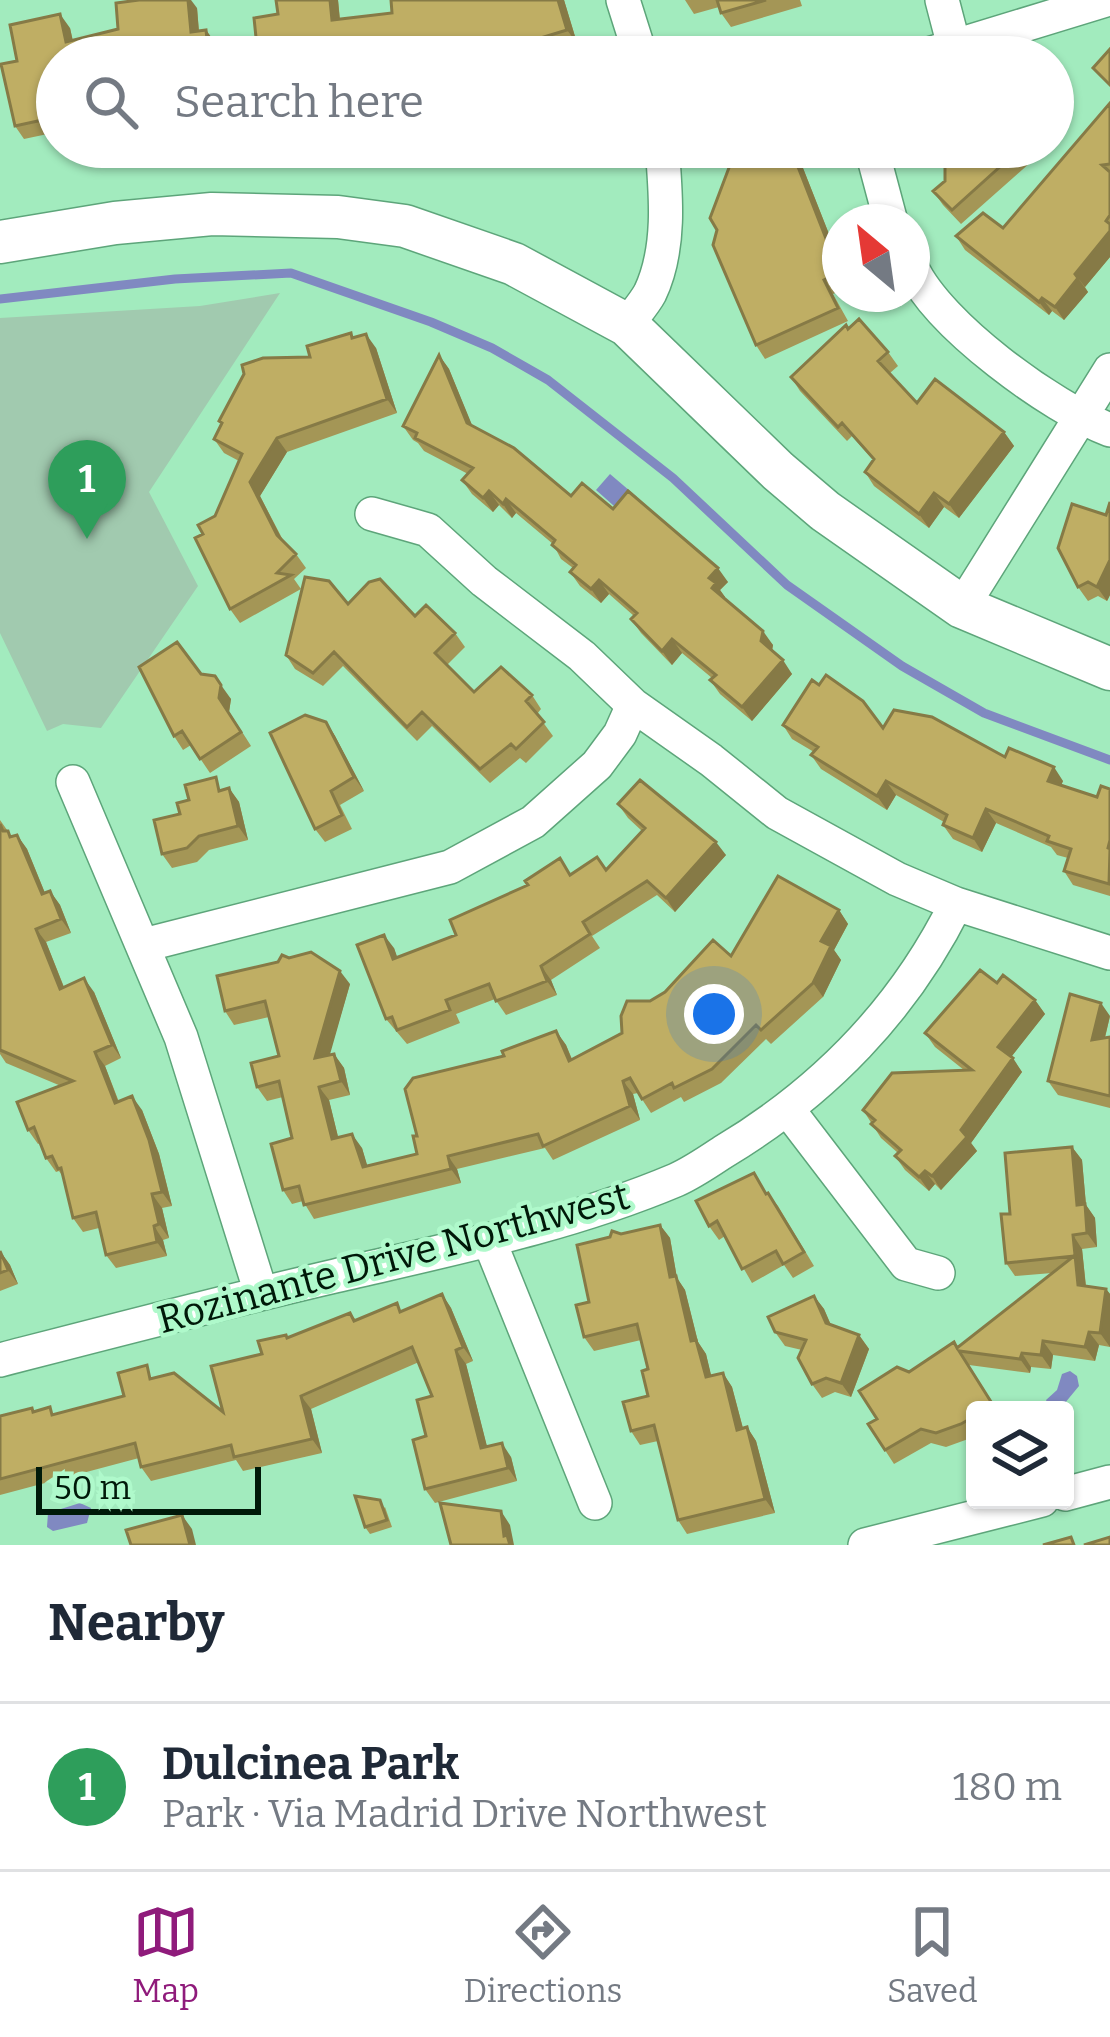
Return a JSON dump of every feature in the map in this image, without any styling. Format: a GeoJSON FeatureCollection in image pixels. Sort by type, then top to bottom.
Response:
{"type":"FeatureCollection","features":[{"type":"Feature","properties":{"kind":"street"},"geometry":{"type":"LineString","coordinates":[[623,0],[634,36]]}},
{"type":"Feature","properties":{"kind":"street"},"geometry":{"type":"LineString","coordinates":[[942,0],[951,36]]}},
{"type":"Feature","properties":{"kind":"street"},"geometry":{"type":"LineString","coordinates":[[987,36],[1106,0]]}},
{"type":"Feature","properties":{"kind":"street"},"geometry":{"type":"LineString","coordinates":[[627,326],[650,292],[662,244],[663,168]]}},
{"type":"Feature","properties":{"kind":"street"},"geometry":{"type":"LineString","coordinates":[[877,168],[886,204]]}},
{"type":"Feature","properties":{"kind":"street"},"geometry":{"type":"LineString","coordinates":[[0,242],[212,214],[338,217],[405,226],[514,264],[627,326],[825,511],[962,607],[1110,670]]}},
{"type":"Feature","properties":{"kind":"street"},"geometry":{"type":"LineString","coordinates":[[930,295],[992,357],[1094,423]]}},
{"type":"Feature","properties":{"kind":"street"},"geometry":{"type":"LineString","coordinates":[[962,607],[1094,423],[1110,370]]}},
{"type":"Feature","properties":{"kind":"street"},"geometry":{"type":"LineString","coordinates":[[373,514],[428,530],[484,581],[582,656],[633,705],[711,760],[760,803],[897,879],[956,904],[1110,953]]}},
{"type":"Feature","properties":{"kind":"street"},"geometry":{"type":"LineString","coordinates":[[144,945],[449,867],[533,822],[597,765],[620,734],[633,705]]}},
{"type":"Feature","properties":{"kind":"street"},"geometry":{"type":"LineString","coordinates":[[73,782],[144,945],[194,1076],[261,1293]]}},
{"type":"Feature","properties":{"kind":"street","name":"Rozinante Drive Northwest"},"geometry":{"type":"LineString","coordinates":[[0,1360],[489,1240],[590,1211],[680,1178],[789,1111],[889,1011],[938,940],[956,904]]}},
{"type":"Feature","properties":{"kind":"street"},"geometry":{"type":"LineString","coordinates":[[789,1111],[906,1264],[938,1274]]}},
{"type":"Feature","properties":{"kind":"street"},"geometry":{"type":"LineString","coordinates":[[489,1240],[595,1503]]}},
{"type":"Feature","properties":{"kind":"street"},"geometry":{"type":"LineString","coordinates":[[1074,1492],[1110,1482]]}},
{"type":"Feature","properties":{"kind":"street"},"geometry":{"type":"LineString","coordinates":[[865,1545],[1007,1509]]}},
{"type":"Feature","properties":{"kind":"green space"},"geometry":{"type":"Polygon","coordinates":[[[280,293],[149,492],[198,586],[101,728],[63,724],[47,731],[0,633],[0,318],[200,306],[280,293]]]}},
{"type":"Feature","properties":{"kind":"water"},"geometry":{"type":"Polygon","coordinates":[[[610,474],[637,497],[623,514],[596,490],[610,474]]]}},
{"type":"Feature","properties":{"kind":"water"},"geometry":{"type":"Polygon","coordinates":[[[1070,1371],[1079,1386],[1067,1401],[1046,1401],[1057,1390],[1062,1374],[1070,1371]]]}},
{"type":"Feature","properties":{"kind":"water"},"geometry":{"type":"Polygon","coordinates":[[[80,1503],[91,1508],[87,1523],[53,1531],[47,1527],[48,1513],[80,1503]]]}},
{"type":"Feature","properties":{"kind":"building"},"geometry":{"type":"Polygon","coordinates":[[[188,0],[191,32],[206,30],[207,36],[90,36],[118,29],[116,3],[188,0]]]}},
{"type":"Feature","properties":{"kind":"building"},"geometry":{"type":"Polygon","coordinates":[[[276,0],[330,0],[332,20],[392,13],[391,0],[558,0],[567,30],[547,36],[256,36],[254,18],[278,14],[276,0]]]}},
{"type":"Feature","properties":{"kind":"building"},"geometry":{"type":"Polygon","coordinates":[[[717,0],[766,0],[721,13],[717,0]]]}},
{"type":"Feature","properties":{"kind":"building"},"geometry":{"type":"Polygon","coordinates":[[[60,14],[65,36],[36,36],[36,121],[15,126],[1,64],[17,61],[10,25],[60,14]]]}},
{"type":"Feature","properties":{"kind":"building"},"geometry":{"type":"Polygon","coordinates":[[[1110,49],[1110,85],[1093,68],[1110,49]]]}},
{"type":"Feature","properties":{"kind":"building"},"geometry":{"type":"Polygon","coordinates":[[[1110,103],[1110,164],[1102,165],[1110,172],[1106,221],[1110,231],[1055,307],[1042,298],[1039,302],[956,236],[983,213],[1003,228],[1054,168],[1074,168],[1074,145],[1110,103]]]}},
{"type":"Feature","properties":{"kind":"building"},"geometry":{"type":"Polygon","coordinates":[[[729,168],[798,168],[822,228],[822,312],[829,312],[756,345],[713,245],[717,230],[710,218],[729,168]]]}},
{"type":"Feature","properties":{"kind":"building"},"geometry":{"type":"Polygon","coordinates":[[[945,168],[999,168],[952,210],[933,191],[945,181],[945,168]]]}},
{"type":"Feature","properties":{"kind":"building"},"geometry":{"type":"Polygon","coordinates":[[[859,319],[888,352],[878,361],[917,403],[935,379],[1004,432],[949,504],[934,493],[919,514],[865,472],[874,459],[791,377],[846,325],[848,329],[859,319]]]}},
{"type":"Feature","properties":{"kind":"building"},"geometry":{"type":"Polygon","coordinates":[[[351,333],[352,338],[366,334],[387,399],[277,438],[250,482],[277,535],[296,554],[277,573],[291,575],[230,609],[195,538],[203,534],[198,525],[215,516],[242,454],[214,439],[244,374],[242,365],[263,358],[310,357],[307,346],[351,333]]]}},
{"type":"Feature","properties":{"kind":"building"},"geometry":{"type":"Polygon","coordinates":[[[439,355],[467,423],[514,448],[571,496],[582,483],[613,509],[628,491],[718,568],[709,578],[716,583],[712,588],[763,631],[761,641],[783,660],[742,707],[710,680],[716,675],[672,639],[662,651],[631,619],[637,613],[599,580],[591,589],[570,572],[576,565],[552,545],[555,540],[506,499],[503,504],[489,491],[483,498],[462,480],[473,468],[415,438],[417,433],[403,426],[439,355]]]}},
{"type":"Feature","properties":{"kind":"building"},"geometry":{"type":"Polygon","coordinates":[[[1110,502],[1110,560],[1097,587],[1088,582],[1078,587],[1058,548],[1072,504],[1106,515],[1110,502]]]}},
{"type":"Feature","properties":{"kind":"building"},"geometry":{"type":"Polygon","coordinates":[[[305,577],[329,581],[348,604],[369,582],[380,579],[415,616],[426,605],[455,633],[435,653],[474,692],[501,667],[532,695],[526,701],[544,722],[516,749],[511,744],[480,769],[422,712],[407,727],[334,652],[313,673],[286,655],[305,577]]]}},
{"type":"Feature","properties":{"kind":"building"},"geometry":{"type":"Polygon","coordinates":[[[177,642],[201,674],[215,676],[221,685],[219,698],[241,732],[200,759],[182,731],[174,736],[139,667],[177,642]]]}},
{"type":"Feature","properties":{"kind":"building"},"geometry":{"type":"Polygon","coordinates":[[[826,675],[863,701],[883,728],[894,710],[932,717],[1005,757],[1009,748],[1054,767],[1048,781],[1097,797],[1101,786],[1110,789],[1109,884],[1064,871],[1071,849],[1047,841],[1049,836],[986,809],[973,838],[943,825],[947,815],[886,781],[877,796],[811,755],[818,747],[783,725],[812,680],[819,685],[826,675]]]}},
{"type":"Feature","properties":{"kind":"building"},"geometry":{"type":"Polygon","coordinates":[[[305,715],[326,722],[354,777],[331,791],[342,815],[315,829],[270,733],[305,715]]]}},
{"type":"Feature","properties":{"kind":"building"},"geometry":{"type":"Polygon","coordinates":[[[216,777],[219,791],[229,788],[238,826],[199,836],[187,848],[162,854],[154,820],[180,814],[177,803],[189,800],[185,785],[216,777]]]}},
{"type":"Feature","properties":{"kind":"building"},"geometry":{"type":"Polygon","coordinates":[[[640,780],[716,842],[666,898],[647,881],[583,922],[590,934],[541,966],[547,981],[496,1001],[489,984],[446,1000],[450,1010],[397,1030],[392,1017],[386,1019],[357,945],[384,935],[393,959],[456,935],[450,920],[528,885],[525,881],[560,858],[570,875],[597,857],[606,870],[645,828],[618,804],[640,780]]]}},
{"type":"Feature","properties":{"kind":"building"},"geometry":{"type":"Polygon","coordinates":[[[0,824],[10,837],[17,835],[42,894],[50,891],[61,919],[36,929],[60,989],[84,978],[112,1045],[95,1052],[115,1103],[132,1096],[149,1140],[162,1192],[152,1194],[159,1224],[154,1226],[157,1242],[106,1255],[96,1212],[73,1218],[61,1168],[52,1156],[46,1158],[17,1102],[73,1081],[0,1050],[0,824]]]}},
{"type":"Feature","properties":{"kind":"building"},"geometry":{"type":"Polygon","coordinates":[[[778,876],[839,910],[821,941],[831,946],[813,983],[761,1030],[756,1025],[712,1069],[642,1099],[630,1078],[623,1081],[630,1106],[543,1146],[538,1134],[448,1156],[451,1169],[304,1205],[299,1186],[283,1190],[271,1144],[292,1138],[279,1081],[257,1087],[251,1063],[279,1056],[265,1001],[225,1011],[217,976],[278,962],[282,955],[289,958],[311,952],[340,971],[315,1058],[334,1054],[341,1081],[319,1087],[332,1139],[352,1134],[363,1167],[417,1154],[405,1089],[413,1078],[504,1056],[502,1051],[556,1031],[569,1061],[622,1033],[621,1016],[627,1001],[650,1001],[665,992],[713,940],[731,956],[778,876]]]}},
{"type":"Feature","properties":{"kind":"building"},"geometry":{"type":"Polygon","coordinates":[[[980,970],[997,983],[1003,975],[1035,1000],[998,1047],[1013,1058],[961,1130],[967,1137],[932,1176],[925,1171],[919,1177],[895,1156],[901,1150],[871,1124],[875,1120],[863,1110],[892,1073],[972,1070],[925,1033],[980,970]]]}},
{"type":"Feature","properties":{"kind":"building"},"geometry":{"type":"Polygon","coordinates":[[[1070,994],[1101,1003],[1092,1040],[1110,1037],[1110,1096],[1048,1081],[1070,994]]]}},
{"type":"Feature","properties":{"kind":"building"},"geometry":{"type":"Polygon","coordinates":[[[1072,1147],[1077,1205],[1085,1204],[1087,1233],[1073,1235],[1078,1285],[1106,1289],[1100,1333],[1089,1332],[1085,1347],[1043,1341],[1041,1355],[1022,1353],[1020,1359],[959,1351],[990,1401],[966,1401],[966,1421],[936,1433],[921,1429],[885,1450],[868,1424],[877,1419],[859,1391],[897,1367],[909,1372],[954,1342],[957,1348],[1074,1256],[1006,1263],[1001,1214],[1010,1214],[1005,1153],[1072,1147]]]}},
{"type":"Feature","properties":{"kind":"building"},"geometry":{"type":"Polygon","coordinates":[[[754,1173],[804,1252],[783,1264],[776,1251],[742,1269],[717,1221],[709,1226],[696,1201],[754,1173]]]}},
{"type":"Feature","properties":{"kind":"building"},"geometry":{"type":"Polygon","coordinates":[[[660,1225],[670,1277],[676,1276],[691,1341],[696,1340],[706,1377],[723,1373],[737,1430],[747,1427],[765,1499],[678,1520],[654,1425],[631,1431],[623,1402],[648,1396],[642,1371],[648,1369],[637,1324],[584,1337],[576,1305],[589,1302],[577,1245],[610,1237],[612,1231],[621,1234],[660,1225]]]}},
{"type":"Feature","properties":{"kind":"building"},"geometry":{"type":"Polygon","coordinates":[[[442,1294],[463,1347],[456,1350],[481,1448],[502,1443],[508,1468],[425,1489],[413,1440],[426,1436],[417,1400],[432,1396],[412,1347],[301,1396],[312,1439],[234,1457],[231,1445],[141,1467],[135,1443],[0,1479],[0,1416],[50,1407],[52,1415],[124,1396],[118,1373],[147,1365],[150,1379],[174,1373],[223,1412],[211,1366],[262,1354],[258,1341],[287,1338],[350,1313],[354,1321],[397,1303],[400,1312],[442,1294]]]}},
{"type":"Feature","properties":{"kind":"building"},"geometry":{"type":"Polygon","coordinates":[[[814,1296],[826,1323],[859,1335],[841,1383],[826,1378],[812,1384],[798,1358],[806,1340],[775,1332],[768,1317],[814,1296]]]}},
{"type":"Feature","properties":{"kind":"building"},"geometry":{"type":"Polygon","coordinates":[[[355,1496],[380,1500],[387,1520],[365,1527],[355,1496]]]}},
{"type":"Feature","properties":{"kind":"building"},"geometry":{"type":"Polygon","coordinates":[[[440,1503],[501,1511],[510,1545],[451,1545],[440,1503]]]}},
{"type":"Feature","properties":{"kind":"building"},"geometry":{"type":"Polygon","coordinates":[[[182,1515],[190,1545],[131,1545],[126,1530],[182,1515]]]}},
{"type":"Feature","properties":{"kind":"building"},"geometry":{"type":"Polygon","coordinates":[[[1071,1537],[1074,1545],[1043,1545],[1071,1537]]]}},
{"type":"Feature","properties":{"kind":"building"},"geometry":{"type":"Polygon","coordinates":[[[1110,1537],[1110,1545],[1084,1545],[1110,1537]]]}},
{"type":"Feature","properties":{"kind":"waterway"},"geometry":{"type":"LineString","coordinates":[[0,299],[175,279],[291,273],[431,322],[492,348],[548,380],[673,478],[787,585],[902,666],[984,713],[1110,760]]}},
{"type":"Feature","properties":{"kind":"place","name":"Dulcinea Park"},"geometry":{"type":"Point","coordinates":[87,539]}}]}
